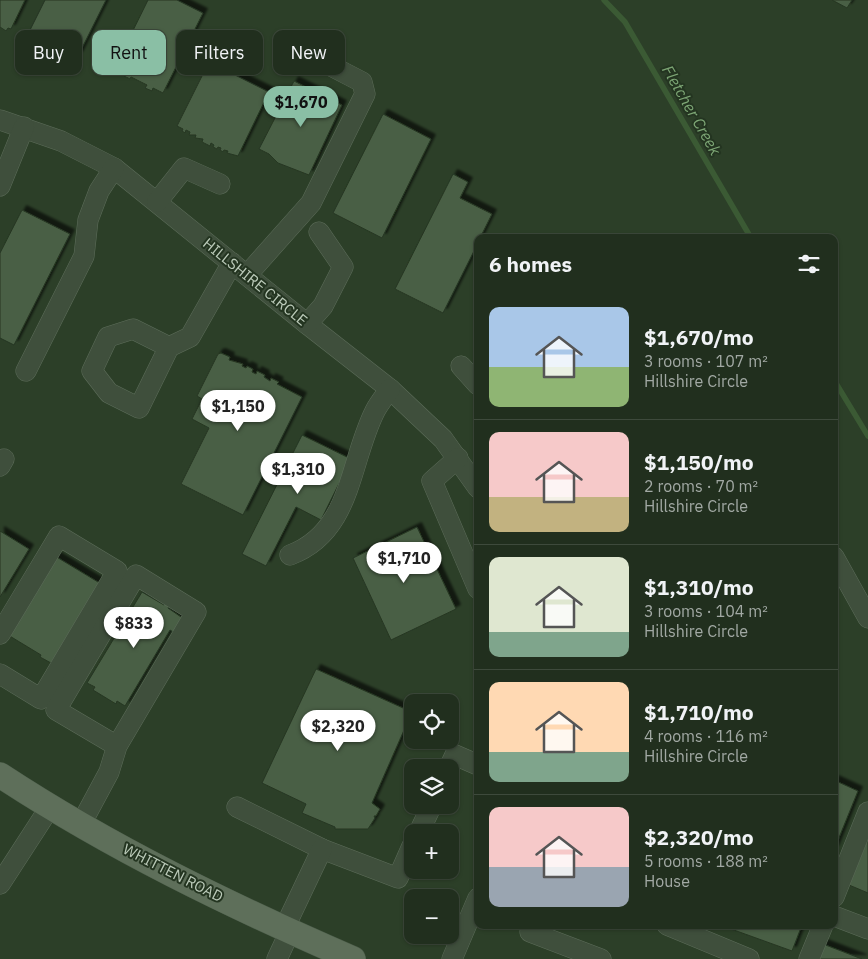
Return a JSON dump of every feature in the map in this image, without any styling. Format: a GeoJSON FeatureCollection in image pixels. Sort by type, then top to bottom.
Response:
{"type":"FeatureCollection","features":[{"type":"Feature","properties":{"kind":"main road","name":"WHITTEN ROAD"},"geometry":{"type":"LineString","coordinates":[[0,775],[80,826],[287,930],[353,959]]}},
{"type":"Feature","properties":{"kind":"street"},"geometry":{"type":"LineString","coordinates":[[169,347],[190,337],[239,269],[311,203],[364,94],[362,82],[345,73]]}},
{"type":"Feature","properties":{"kind":"street","name":"HILLSHIRE CIRCLE"},"geometry":{"type":"LineString","coordinates":[[0,120],[62,141],[114,168],[306,324],[390,388],[444,439],[470,473]]}},
{"type":"Feature","properties":{"kind":"street"},"geometry":{"type":"LineString","coordinates":[[0,186],[24,127]]}},
{"type":"Feature","properties":{"kind":"street"},"geometry":{"type":"LineString","coordinates":[[26,372],[84,256],[88,220],[99,191],[114,168]]}},
{"type":"Feature","properties":{"kind":"street"},"geometry":{"type":"LineString","coordinates":[[157,202],[184,168],[220,184]]}},
{"type":"Feature","properties":{"kind":"street"},"geometry":{"type":"LineString","coordinates":[[306,324],[323,306],[342,267],[319,232]]}},
{"type":"Feature","properties":{"kind":"street"},"geometry":{"type":"LineString","coordinates":[[460,366],[474,381]]}},
{"type":"Feature","properties":{"kind":"street"},"geometry":{"type":"LineString","coordinates":[[290,555],[307,549],[321,538],[342,504],[375,411],[390,388]]}},
{"type":"Feature","properties":{"kind":"street"},"geometry":{"type":"LineString","coordinates":[[470,473],[432,481],[474,580]]}},
{"type":"Feature","properties":{"kind":"street"},"geometry":{"type":"LineString","coordinates":[[0,634],[59,536],[117,571],[41,699],[0,674]]}},
{"type":"Feature","properties":{"kind":"street"},"geometry":{"type":"LineString","coordinates":[[838,564],[868,618]]}},
{"type":"Feature","properties":{"kind":"street"},"geometry":{"type":"LineString","coordinates":[[80,826],[109,772],[117,746],[196,612],[136,575],[56,710],[117,746]]}},
{"type":"Feature","properties":{"kind":"street"},"geometry":{"type":"LineString","coordinates":[[453,759],[455,754],[474,763]]}},
{"type":"Feature","properties":{"kind":"street"},"geometry":{"type":"LineString","coordinates":[[0,884],[50,807]]}},
{"type":"Feature","properties":{"kind":"street"},"geometry":{"type":"LineString","coordinates":[[237,807],[322,849],[398,878],[404,864]]}},
{"type":"Feature","properties":{"kind":"street"},"geometry":{"type":"LineString","coordinates":[[838,887],[868,812]]}},
{"type":"Feature","properties":{"kind":"street"},"geometry":{"type":"LineString","coordinates":[[277,959],[287,930],[322,849]]}},
{"type":"Feature","properties":{"kind":"street"},"geometry":{"type":"LineString","coordinates":[[452,959],[474,907]]}},
{"type":"Feature","properties":{"kind":"street"},"geometry":{"type":"LineString","coordinates":[[838,918],[868,929]]}},
{"type":"Feature","properties":{"kind":"street"},"geometry":{"type":"LineString","coordinates":[[531,929],[530,932],[601,959]]}},
{"type":"Feature","properties":{"kind":"street"},"geometry":{"type":"LineString","coordinates":[[677,929],[749,959]]}},
{"type":"Feature","properties":{"kind":"street"},"geometry":{"type":"LineString","coordinates":[[809,959],[821,929]]}},
{"type":"Feature","properties":{"kind":"building"},"geometry":{"type":"Polygon","coordinates":[[[0,0],[25,0],[11,29],[8,28],[6,31],[0,27],[0,0]]]}},
{"type":"Feature","properties":{"kind":"building"},"geometry":{"type":"Polygon","coordinates":[[[45,0],[106,0],[82,48],[82,30],[30,30],[45,0]]]}},
{"type":"Feature","properties":{"kind":"building"},"geometry":{"type":"Polygon","coordinates":[[[148,0],[177,0],[203,13],[194,30],[176,30],[176,67],[163,93],[153,88],[152,91],[145,88],[147,85],[131,77],[130,79],[124,76],[166,75],[166,30],[133,30],[148,0]]]}},
{"type":"Feature","properties":{"kind":"building"},"geometry":{"type":"Polygon","coordinates":[[[832,0],[852,0],[847,8],[832,0]]]}},
{"type":"Feature","properties":{"kind":"building"},"geometry":{"type":"Polygon","coordinates":[[[202,75],[235,75],[269,92],[238,156],[227,153],[228,151],[224,150],[223,152],[220,150],[221,148],[213,147],[214,145],[211,143],[210,146],[202,142],[203,139],[195,138],[196,135],[189,135],[190,132],[186,130],[185,133],[182,131],[183,129],[177,126],[202,75]]]}},
{"type":"Feature","properties":{"kind":"building"},"geometry":{"type":"Polygon","coordinates":[[[294,81],[342,105],[309,175],[278,163],[269,154],[259,149],[294,81]]]}},
{"type":"Feature","properties":{"kind":"building"},"geometry":{"type":"Polygon","coordinates":[[[383,114],[431,139],[382,238],[333,213],[383,114]]]}},
{"type":"Feature","properties":{"kind":"building"},"geometry":{"type":"Polygon","coordinates":[[[453,174],[468,182],[460,198],[492,214],[482,234],[474,234],[474,251],[443,313],[395,289],[453,174]]]}},
{"type":"Feature","properties":{"kind":"building"},"geometry":{"type":"Polygon","coordinates":[[[22,210],[70,234],[14,345],[0,338],[0,253],[22,210]]]}},
{"type":"Feature","properties":{"kind":"building"},"geometry":{"type":"Polygon","coordinates":[[[221,353],[230,357],[229,360],[243,364],[242,366],[246,368],[247,366],[253,369],[252,372],[256,374],[257,371],[265,375],[264,377],[270,381],[271,378],[279,382],[277,384],[302,397],[243,515],[181,484],[209,428],[192,419],[202,399],[197,396],[218,354],[221,353]]]}},
{"type":"Feature","properties":{"kind":"building"},"geometry":{"type":"Polygon","coordinates":[[[302,435],[351,459],[321,520],[296,507],[266,566],[242,554],[302,435]]]}},
{"type":"Feature","properties":{"kind":"building"},"geometry":{"type":"Polygon","coordinates":[[[417,527],[456,609],[391,640],[353,558],[417,527]]]}},
{"type":"Feature","properties":{"kind":"building"},"geometry":{"type":"Polygon","coordinates":[[[0,531],[29,549],[0,597],[0,531]]]}},
{"type":"Feature","properties":{"kind":"building"},"geometry":{"type":"Polygon","coordinates":[[[55,556],[103,585],[51,663],[8,635],[55,556]]]}},
{"type":"Feature","properties":{"kind":"building"},"geometry":{"type":"Polygon","coordinates":[[[142,592],[164,605],[165,603],[169,606],[168,608],[184,619],[175,633],[170,630],[125,706],[117,701],[116,704],[93,690],[95,687],[87,683],[142,592]]]}},
{"type":"Feature","properties":{"kind":"building"},"geometry":{"type":"Polygon","coordinates":[[[316,669],[404,708],[404,730],[372,803],[380,809],[376,816],[374,816],[375,818],[368,829],[335,829],[335,827],[302,813],[306,804],[262,783],[316,669]]]}},
{"type":"Feature","properties":{"kind":"building"},"geometry":{"type":"Polygon","coordinates":[[[838,782],[858,791],[838,840],[838,782]]]}},
{"type":"Feature","properties":{"kind":"building"},"geometry":{"type":"Polygon","coordinates":[[[868,838],[868,893],[849,885],[868,838]]]}},
{"type":"Feature","properties":{"kind":"building"},"geometry":{"type":"Polygon","coordinates":[[[731,929],[800,929],[792,951],[731,929]]]}},
{"type":"Feature","properties":{"kind":"building"},"geometry":{"type":"Polygon","coordinates":[[[823,944],[862,959],[817,959],[823,944]]]}},
{"type":"Feature","properties":{"kind":"waterway","name":"Fletcher Creek"},"geometry":{"type":"LineString","coordinates":[[604,0],[625,22],[749,234]]}},
{"type":"Feature","properties":{"kind":"waterway","name":"Fletcher Creek"},"geometry":{"type":"LineString","coordinates":[[838,387],[868,436]]}}]}
